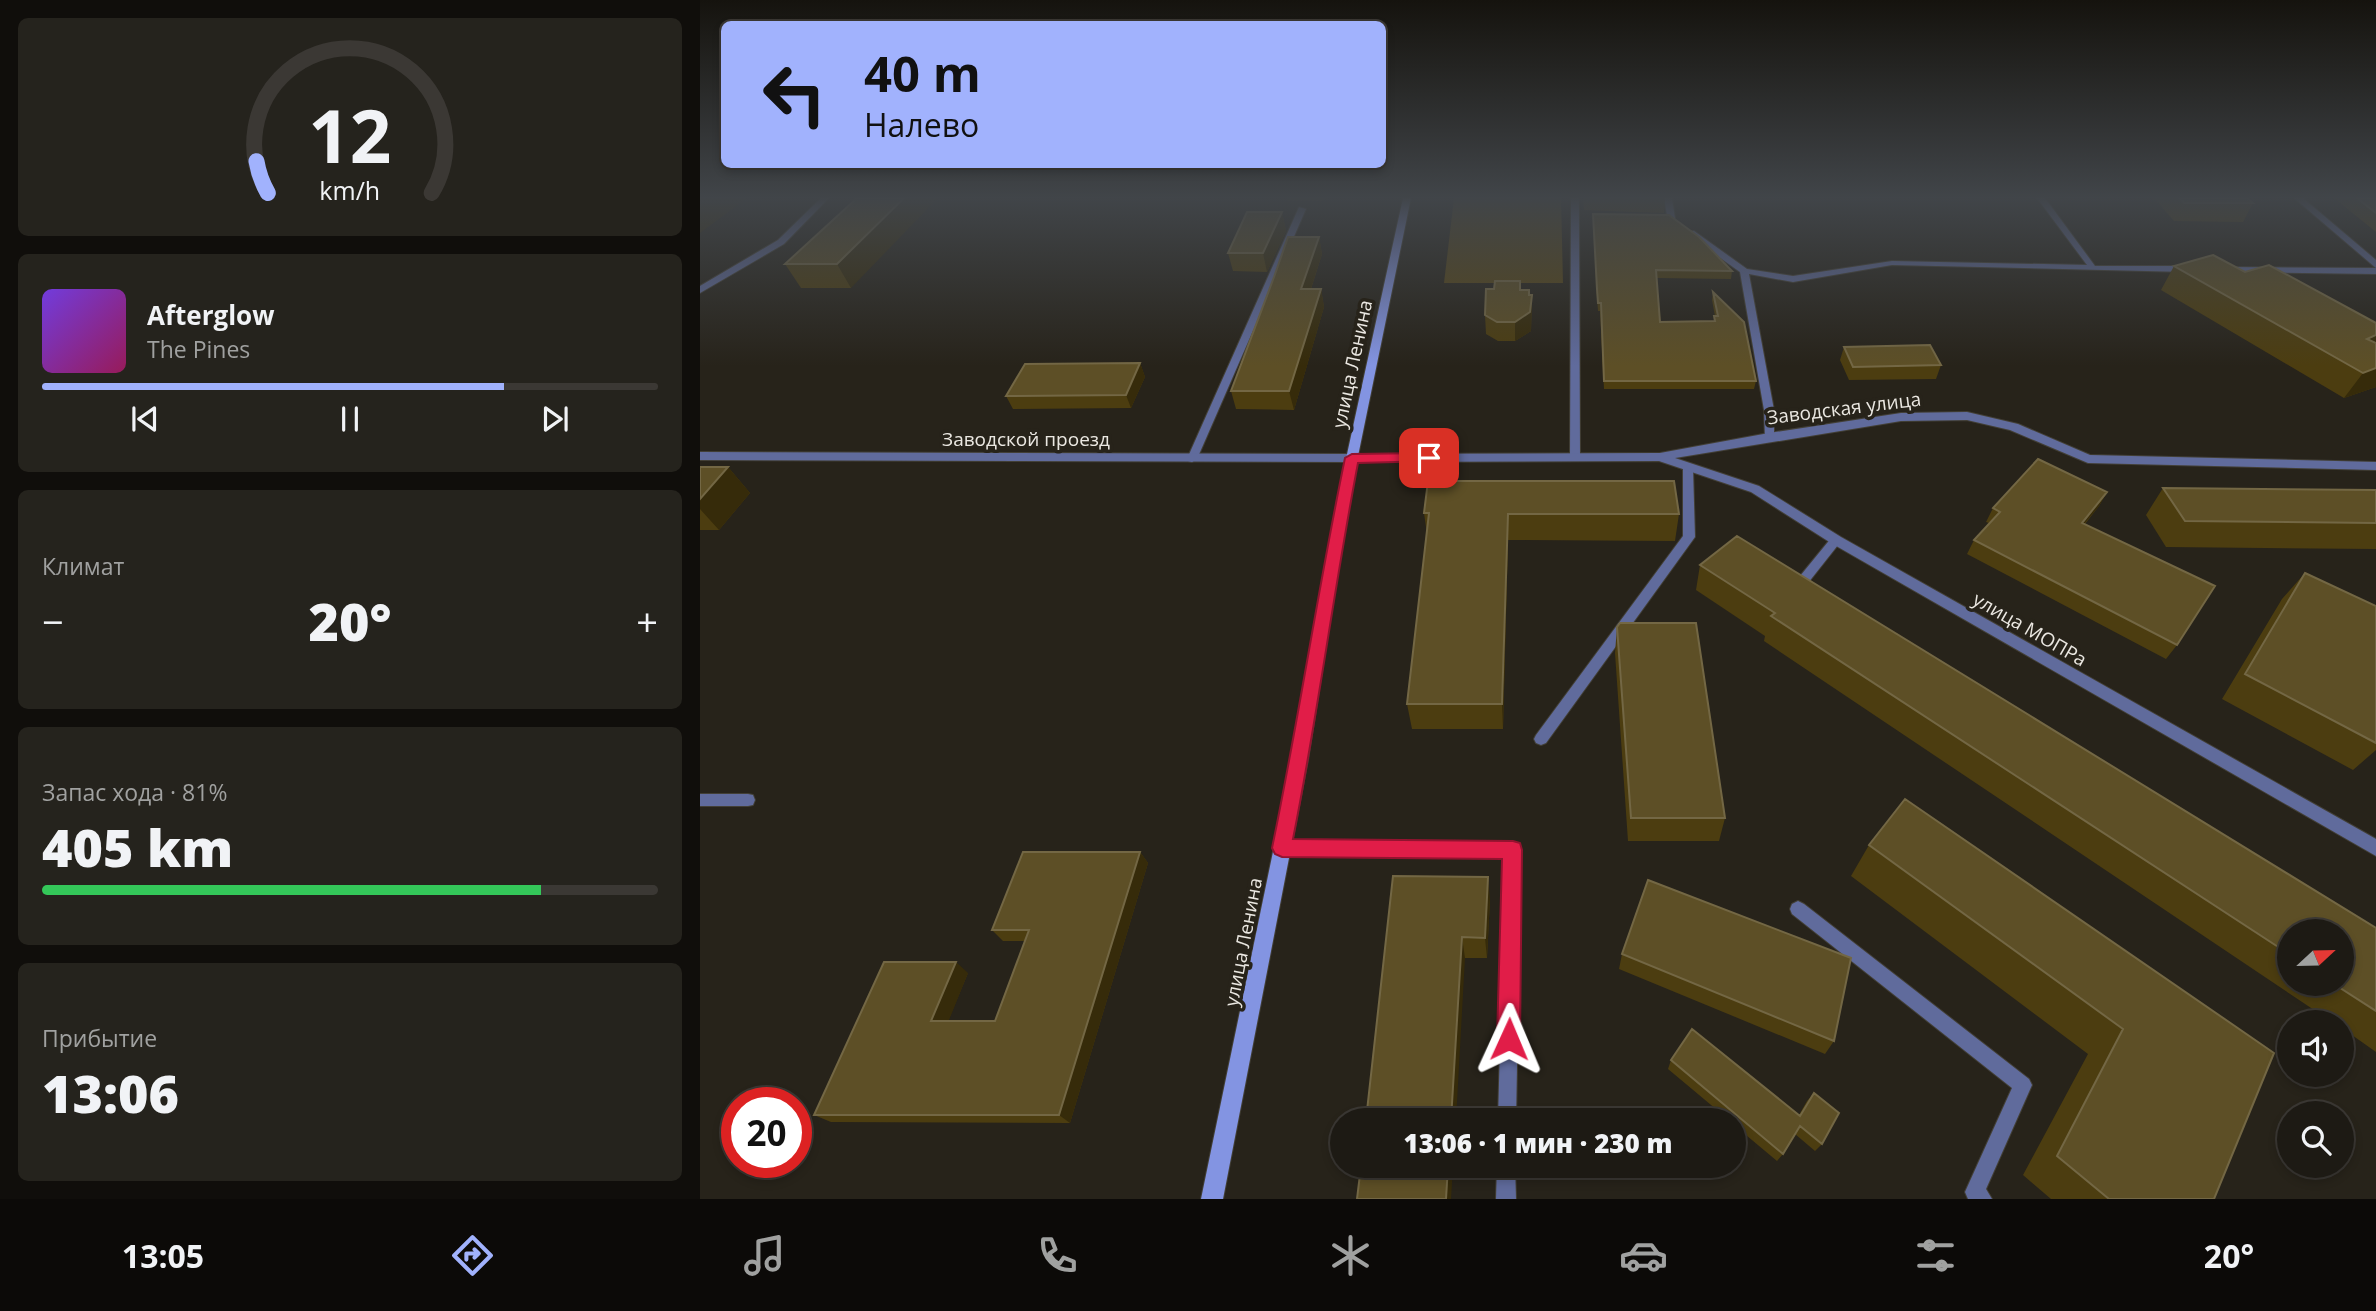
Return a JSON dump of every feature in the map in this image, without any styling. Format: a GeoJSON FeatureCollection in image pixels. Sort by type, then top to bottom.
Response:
{"type":"FeatureCollection","features":[{"type":"Feature","properties":{"kind":"main road","name":"улица Ленина"},"geometry":{"type":"LineString","coordinates":[[1212,1199],[1300,760],[1326,588],[1395,254]]}},
{"type":"Feature","properties":{"kind":"street"},"geometry":{"type":"LineString","coordinates":[[2361,254],[2375,266]]}},
{"type":"Feature","properties":{"kind":"street","name":"Заводская улица"},"geometry":{"type":"LineString","coordinates":[[1352,458],[1660,457],[1901,417],[1967,416],[2014,427],[2088,459],[2376,466]]}},
{"type":"Feature","properties":{"kind":"street","name":"Заводской проезд"},"geometry":{"type":"LineString","coordinates":[[700,456],[1352,458]]}},
{"type":"Feature","properties":{"kind":"street","name":"улица МОПРа"},"geometry":{"type":"LineString","coordinates":[[1660,457],[1755,489],[1836,540],[2376,848]]}},
{"type":"Feature","properties":{"kind":"lane"},"geometry":{"type":"LineString","coordinates":[[700,290],[761,254]]}},
{"type":"Feature","properties":{"kind":"lane"},"geometry":{"type":"LineString","coordinates":[[1192,459],[1282,254]]}},
{"type":"Feature","properties":{"kind":"lane"},"geometry":{"type":"LineString","coordinates":[[1574,457],[1575,254]]}},
{"type":"Feature","properties":{"kind":"lane"},"geometry":{"type":"LineString","coordinates":[[1721,254],[1744,271],[1793,279],[1892,263],[2201,270]]}},
{"type":"Feature","properties":{"kind":"lane"},"geometry":{"type":"LineString","coordinates":[[2083,254],[2093,268]]}},
{"type":"Feature","properties":{"kind":"lane"},"geometry":{"type":"LineString","coordinates":[[2214,270],[2375,266]]}},
{"type":"Feature","properties":{"kind":"lane"},"geometry":{"type":"LineString","coordinates":[[1744,271],[1769,411],[1769,437]]}},
{"type":"Feature","properties":{"kind":"lane"},"geometry":{"type":"LineString","coordinates":[[1541,739],[1689,537],[1688,468]]}},
{"type":"Feature","properties":{"kind":"lane"},"geometry":{"type":"LineString","coordinates":[[1812,592],[1800,584],[1836,540]]}},
{"type":"Feature","properties":{"kind":"lane"},"geometry":{"type":"LineString","coordinates":[[700,800],[748,800]]}},
{"type":"Feature","properties":{"kind":"lane"},"geometry":{"type":"LineString","coordinates":[[1282,848],[1513,850],[1507,1108]]}},
{"type":"Feature","properties":{"kind":"lane"},"geometry":{"type":"LineString","coordinates":[[1798,909],[2023,1085],[1975,1192],[1982,1199]]}},
{"type":"Feature","properties":{"kind":"lane"},"geometry":{"type":"LineString","coordinates":[[1506,1178],[1506,1199]]}},
{"type":"Feature","properties":{"kind":"shaded area"},"geometry":{"type":"Polygon","coordinates":[[[1447,254],[1562,254],[1563,283],[1444,283],[1447,254]]]}},
{"type":"Feature","properties":{"kind":"building"},"geometry":{"type":"Polygon","coordinates":[[[796,254],[847,254],[837,264],[785,264],[796,254]]]}},
{"type":"Feature","properties":{"kind":"building"},"geometry":{"type":"Polygon","coordinates":[[[1282,254],[1313,254],[1301,289],[1321,289],[1289,391],[1231,391],[1282,254]]]}},
{"type":"Feature","properties":{"kind":"building"},"geometry":{"type":"Polygon","coordinates":[[[1595,254],[1715,254],[1732,271],[1656,270],[1660,322],[1715,321],[1714,316],[1718,316],[1713,292],[1744,322],[1756,381],[1604,381],[1601,303],[1598,303],[1595,254]]]}},
{"type":"Feature","properties":{"kind":"building"},"geometry":{"type":"Polygon","coordinates":[[[2213,255],[2245,272],[2269,265],[2376,323],[2376,335],[2367,339],[2376,343],[2376,368],[2363,373],[2174,266],[2213,255]]]}},
{"type":"Feature","properties":{"kind":"building"},"geometry":{"type":"Polygon","coordinates":[[[1495,281],[1520,281],[1520,290],[1529,290],[1529,295],[1532,295],[1530,312],[1515,322],[1497,322],[1485,315],[1486,289],[1494,289],[1495,281]]]}},
{"type":"Feature","properties":{"kind":"building"},"geometry":{"type":"Polygon","coordinates":[[[1930,345],[1941,365],[1853,367],[1844,347],[1930,345]]]}},
{"type":"Feature","properties":{"kind":"building"},"geometry":{"type":"Polygon","coordinates":[[[1140,363],[1126,395],[1006,396],[1025,364],[1140,363]]]}},
{"type":"Feature","properties":{"kind":"building"},"geometry":{"type":"Polygon","coordinates":[[[2038,459],[2107,492],[2082,523],[2215,586],[2177,645],[1974,540],[2000,512],[1993,508],[2038,459]]]}},
{"type":"Feature","properties":{"kind":"building"},"geometry":{"type":"Polygon","coordinates":[[[700,467],[728,467],[700,499],[700,467]]]}},
{"type":"Feature","properties":{"kind":"building"},"geometry":{"type":"Polygon","coordinates":[[[1428,481],[1674,481],[1679,514],[1508,514],[1502,704],[1407,704],[1429,513],[1424,513],[1428,481]]]}},
{"type":"Feature","properties":{"kind":"building"},"geometry":{"type":"Polygon","coordinates":[[[2163,488],[2376,490],[2376,523],[2185,521],[2163,488]]]}},
{"type":"Feature","properties":{"kind":"building"},"geometry":{"type":"Polygon","coordinates":[[[1737,536],[2376,928],[2376,1011],[2353,996],[2354,919],[2277,919],[2277,946],[1771,616],[1775,613],[1700,565],[1737,536]]]}},
{"type":"Feature","properties":{"kind":"building"},"geometry":{"type":"Polygon","coordinates":[[[2305,573],[2376,606],[2376,743],[2245,674],[2305,573]]]}},
{"type":"Feature","properties":{"kind":"building"},"geometry":{"type":"Polygon","coordinates":[[[1620,623],[1696,623],[1725,818],[1631,818],[1617,627],[1620,623]]]}},
{"type":"Feature","properties":{"kind":"building"},"geometry":{"type":"Polygon","coordinates":[[[1905,799],[2274,1053],[2214,1199],[2109,1199],[2057,1156],[2123,1029],[1869,845],[1905,799]]]}},
{"type":"Feature","properties":{"kind":"building"},"geometry":{"type":"Polygon","coordinates":[[[1023,852],[1140,852],[1059,1115],[814,1115],[884,962],[956,962],[931,1021],[995,1021],[1029,930],[992,930],[1023,852]]]}},
{"type":"Feature","properties":{"kind":"building"},"geometry":{"type":"Polygon","coordinates":[[[1393,876],[1488,877],[1485,938],[1462,937],[1452,1108],[1367,1108],[1393,876]]]}},
{"type":"Feature","properties":{"kind":"building"},"geometry":{"type":"Polygon","coordinates":[[[1648,880],[1851,958],[1834,1041],[1622,954],[1648,880]]]}},
{"type":"Feature","properties":{"kind":"building"},"geometry":{"type":"Polygon","coordinates":[[[1692,1029],[1800,1116],[1814,1093],[1839,1113],[1822,1144],[1800,1126],[1783,1154],[1746,1123],[1746,1108],[1728,1108],[1671,1060],[1692,1029]]]}},
{"type":"Feature","properties":{"kind":"building"},"geometry":{"type":"Polygon","coordinates":[[[1360,1178],[1447,1178],[1446,1199],[1357,1199],[1360,1178]]]}},
{"type":"Feature","properties":{"kind":"route"},"geometry":{"type":"LineString","coordinates":[[1429,458],[1352,458],[1326,588],[1300,760],[1282,848],[1513,850],[1509,1039]]}}]}
